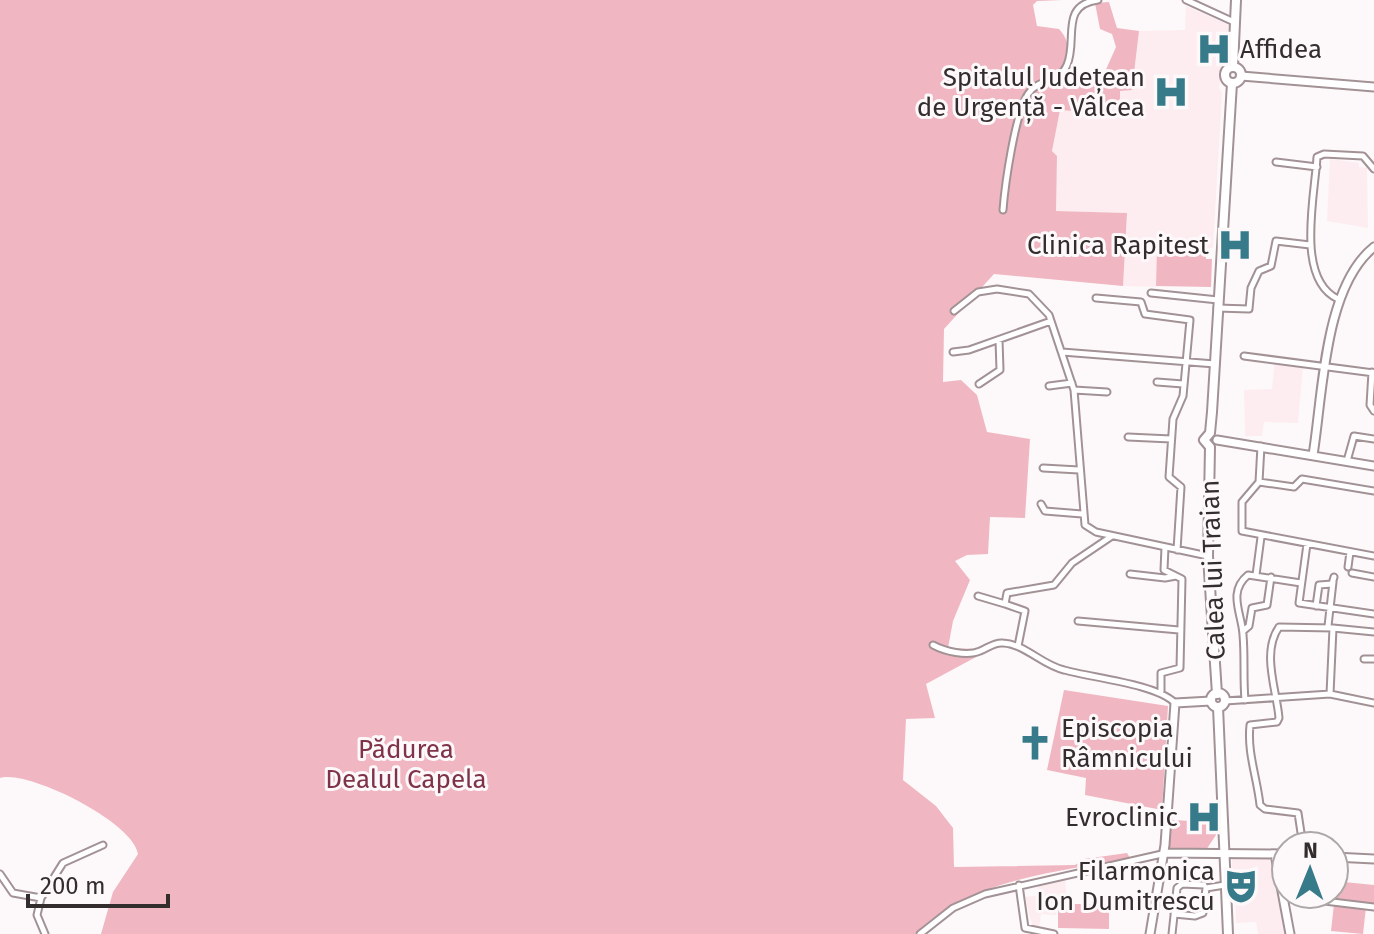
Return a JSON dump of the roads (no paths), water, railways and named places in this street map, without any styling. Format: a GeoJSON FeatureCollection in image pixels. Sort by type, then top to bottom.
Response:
{"type":"FeatureCollection","features":[{"type":"Feature","properties":{"kind":"main road","name":"Calea lui Traian"},"geometry":{"type":"LineString","coordinates":[[1228,934],[1208,556],[1218,304],[1232,83],[1225,73],[1233,67],[1236,0]]}},
{"type":"Feature","properties":{"kind":"main road"},"geometry":{"type":"LineString","coordinates":[[1232,83],[1241,76],[1233,67]]}},
{"type":"Feature","properties":{"kind":"street"},"geometry":{"type":"LineString","coordinates":[[1003,210],[1005,181],[1028,94],[1063,73],[1070,59],[1071,31],[1079,7],[1098,0]]}},
{"type":"Feature","properties":{"kind":"street"},"geometry":{"type":"LineString","coordinates":[[1186,0],[1235,22]]}},
{"type":"Feature","properties":{"kind":"street"},"geometry":{"type":"LineString","coordinates":[[1241,76],[1374,87]]}},
{"type":"Feature","properties":{"kind":"street"},"geometry":{"type":"LineString","coordinates":[[1338,299],[1325,290],[1319,280],[1310,245],[1317,167],[1321,154],[1367,157],[1374,169]]}},
{"type":"Feature","properties":{"kind":"street"},"geometry":{"type":"LineString","coordinates":[[1276,162],[1317,167]]}},
{"type":"Feature","properties":{"kind":"street"},"geometry":{"type":"LineString","coordinates":[[1151,293],[1249,309],[1251,288],[1259,271],[1271,266],[1276,241],[1310,245]]}},
{"type":"Feature","properties":{"kind":"street"},"geometry":{"type":"LineString","coordinates":[[1313,455],[1338,299],[1349,273],[1374,247]]}},
{"type":"Feature","properties":{"kind":"street"},"geometry":{"type":"LineString","coordinates":[[954,311],[978,292],[1011,290],[1035,297],[1051,321],[1073,386],[1082,514],[1088,528],[1208,556]]}},
{"type":"Feature","properties":{"kind":"street"},"geometry":{"type":"LineString","coordinates":[[1096,298],[1139,302],[1145,314],[1189,318],[1183,396],[1174,413],[1169,477],[1181,487],[1177,550]]}},
{"type":"Feature","properties":{"kind":"street"},"geometry":{"type":"LineString","coordinates":[[953,352],[999,340],[1051,321]]}},
{"type":"Feature","properties":{"kind":"street"},"geometry":{"type":"LineString","coordinates":[[979,384],[1000,370],[999,340]]}},
{"type":"Feature","properties":{"kind":"street"},"geometry":{"type":"LineString","coordinates":[[1062,352],[1215,364]]}},
{"type":"Feature","properties":{"kind":"street"},"geometry":{"type":"LineString","coordinates":[[1244,356],[1373,373],[1370,405],[1374,411]]}},
{"type":"Feature","properties":{"kind":"street"},"geometry":{"type":"LineString","coordinates":[[1161,369],[1162,359]]}},
{"type":"Feature","properties":{"kind":"street"},"geometry":{"type":"LineString","coordinates":[[1157,382],[1183,384]]}},
{"type":"Feature","properties":{"kind":"street"},"geometry":{"type":"LineString","coordinates":[[1049,386],[1073,386],[1107,392]]}},
{"type":"Feature","properties":{"kind":"street"},"geometry":{"type":"LineString","coordinates":[[1347,461],[1354,436],[1374,439]]}},
{"type":"Feature","properties":{"kind":"street"},"geometry":{"type":"LineString","coordinates":[[1128,437],[1171,439]]}},
{"type":"Feature","properties":{"kind":"street"},"geometry":{"type":"LineString","coordinates":[[1212,440],[1261,445],[1374,466]]}},
{"type":"Feature","properties":{"kind":"street"},"geometry":{"type":"LineString","coordinates":[[1261,445],[1259,482],[1242,502],[1241,528],[1244,533],[1374,556]]}},
{"type":"Feature","properties":{"kind":"street"},"geometry":{"type":"LineString","coordinates":[[1043,468],[1079,470]]}},
{"type":"Feature","properties":{"kind":"street"},"geometry":{"type":"LineString","coordinates":[[1259,482],[1294,487],[1302,479],[1374,491]]}},
{"type":"Feature","properties":{"kind":"street"},"geometry":{"type":"LineString","coordinates":[[1041,504],[1045,511],[1082,514]]}},
{"type":"Feature","properties":{"kind":"street"},"geometry":{"type":"LineString","coordinates":[[1005,604],[1008,592],[1054,585],[1072,563],[1112,536]]}},
{"type":"Feature","properties":{"kind":"street"},"geometry":{"type":"LineString","coordinates":[[1256,575],[1261,537]]}},
{"type":"Feature","properties":{"kind":"street"},"geometry":{"type":"LineString","coordinates":[[1307,544],[1299,603],[1374,614]]}},
{"type":"Feature","properties":{"kind":"street"},"geometry":{"type":"LineString","coordinates":[[1161,691],[1161,673],[1180,668],[1182,579],[1164,570],[1165,547]]}},
{"type":"Feature","properties":{"kind":"street"},"geometry":{"type":"LineString","coordinates":[[1350,552],[1350,570],[1374,577]]}},
{"type":"Feature","properties":{"kind":"street"},"geometry":{"type":"LineString","coordinates":[[1130,574],[1165,578],[1177,575]]}},
{"type":"Feature","properties":{"kind":"street"},"geometry":{"type":"LineString","coordinates":[[1245,700],[1243,631],[1237,596],[1244,578],[1256,575],[1301,583]]}},
{"type":"Feature","properties":{"kind":"street"},"geometry":{"type":"LineString","coordinates":[[1243,631],[1249,626],[1252,608],[1267,605],[1271,577]]}},
{"type":"Feature","properties":{"kind":"street"},"geometry":{"type":"LineString","coordinates":[[1316,606],[1319,585],[1333,580],[1330,694]]}},
{"type":"Feature","properties":{"kind":"street"},"geometry":{"type":"LineString","coordinates":[[978,596],[1025,611],[1018,646]]}},
{"type":"Feature","properties":{"kind":"street"},"geometry":{"type":"LineString","coordinates":[[1078,621],[1179,630]]}},
{"type":"Feature","properties":{"kind":"street"},"geometry":{"type":"LineString","coordinates":[[1301,830],[1300,816],[1295,811],[1265,809],[1260,805],[1258,774],[1251,763],[1249,728],[1252,724],[1279,720],[1271,675],[1277,630],[1284,626],[1374,632]]}},
{"type":"Feature","properties":{"kind":"street"},"geometry":{"type":"LineString","coordinates":[[933,645],[945,652],[974,653],[997,643],[1018,646],[1053,668],[1106,682],[1161,691],[1175,703],[1330,694],[1374,703]]}},
{"type":"Feature","properties":{"kind":"street"},"geometry":{"type":"LineString","coordinates":[[1364,659],[1374,659]]}},
{"type":"Feature","properties":{"kind":"street"},"geometry":{"type":"LineString","coordinates":[[1198,701],[1216,680]]}},
{"type":"Feature","properties":{"kind":"street"},"geometry":{"type":"LineString","coordinates":[[1150,934],[1164,853],[1175,703]]}},
{"type":"Feature","properties":{"kind":"street"},"geometry":{"type":"LineString","coordinates":[[45,934],[37,915],[41,898],[63,863],[103,845]]}},
{"type":"Feature","properties":{"kind":"street"},"geometry":{"type":"LineString","coordinates":[[920,934],[972,898],[1019,885],[1164,853],[1270,854]]}},
{"type":"Feature","properties":{"kind":"street"},"geometry":{"type":"LineString","coordinates":[[1350,858],[1374,859]]}},
{"type":"Feature","properties":{"kind":"street"},"geometry":{"type":"LineString","coordinates":[[0,874],[13,893],[41,898]]}},
{"type":"Feature","properties":{"kind":"street"},"geometry":{"type":"LineString","coordinates":[[1019,885],[1025,928],[1054,934]]}},
{"type":"Feature","properties":{"kind":"street"},"geometry":{"type":"LineString","coordinates":[[1172,934],[1179,886],[1204,885]]}},
{"type":"Feature","properties":{"kind":"street"},"geometry":{"type":"LineString","coordinates":[[1174,914],[1195,916],[1203,913],[1206,888],[1226,885]]}},
{"type":"Feature","properties":{"kind":"street"},"geometry":{"type":"LineString","coordinates":[[1350,904],[1374,907]]}},
{"type":"Feature","properties":{"kind":"street"},"geometry":{"type":"LineString","coordinates":[[1286,910],[1290,934]]}},
{"type":"Feature","properties":{"kind":"place","name":"Affidea"},"geometry":{"type":"Point","coordinates":[1214,49]}},
{"type":"Feature","properties":{"kind":"place","name":"Spitalul Județean de Urgență - Vâlcea"},"geometry":{"type":"Point","coordinates":[1171,92]}},
{"type":"Feature","properties":{"kind":"place","name":"Clinica Rapitest"},"geometry":{"type":"Point","coordinates":[1235,245]}},
{"type":"Feature","properties":{"kind":"place","name":"Episcopia Râmnicului"},"geometry":{"type":"Point","coordinates":[1035,743]}},
{"type":"Feature","properties":{"kind":"place","name":"Evroclinic"},"geometry":{"type":"Point","coordinates":[1204,817]}},
{"type":"Feature","properties":{"kind":"place","name":"Filarmonica Ion Dumitrescu"},"geometry":{"type":"Point","coordinates":[1241,886]}},
{"type":"Feature","properties":{"kind":"park label","name":"Pădurea Dealul Capela"},"geometry":{"type":"Point","coordinates":[406,764]}}]}
